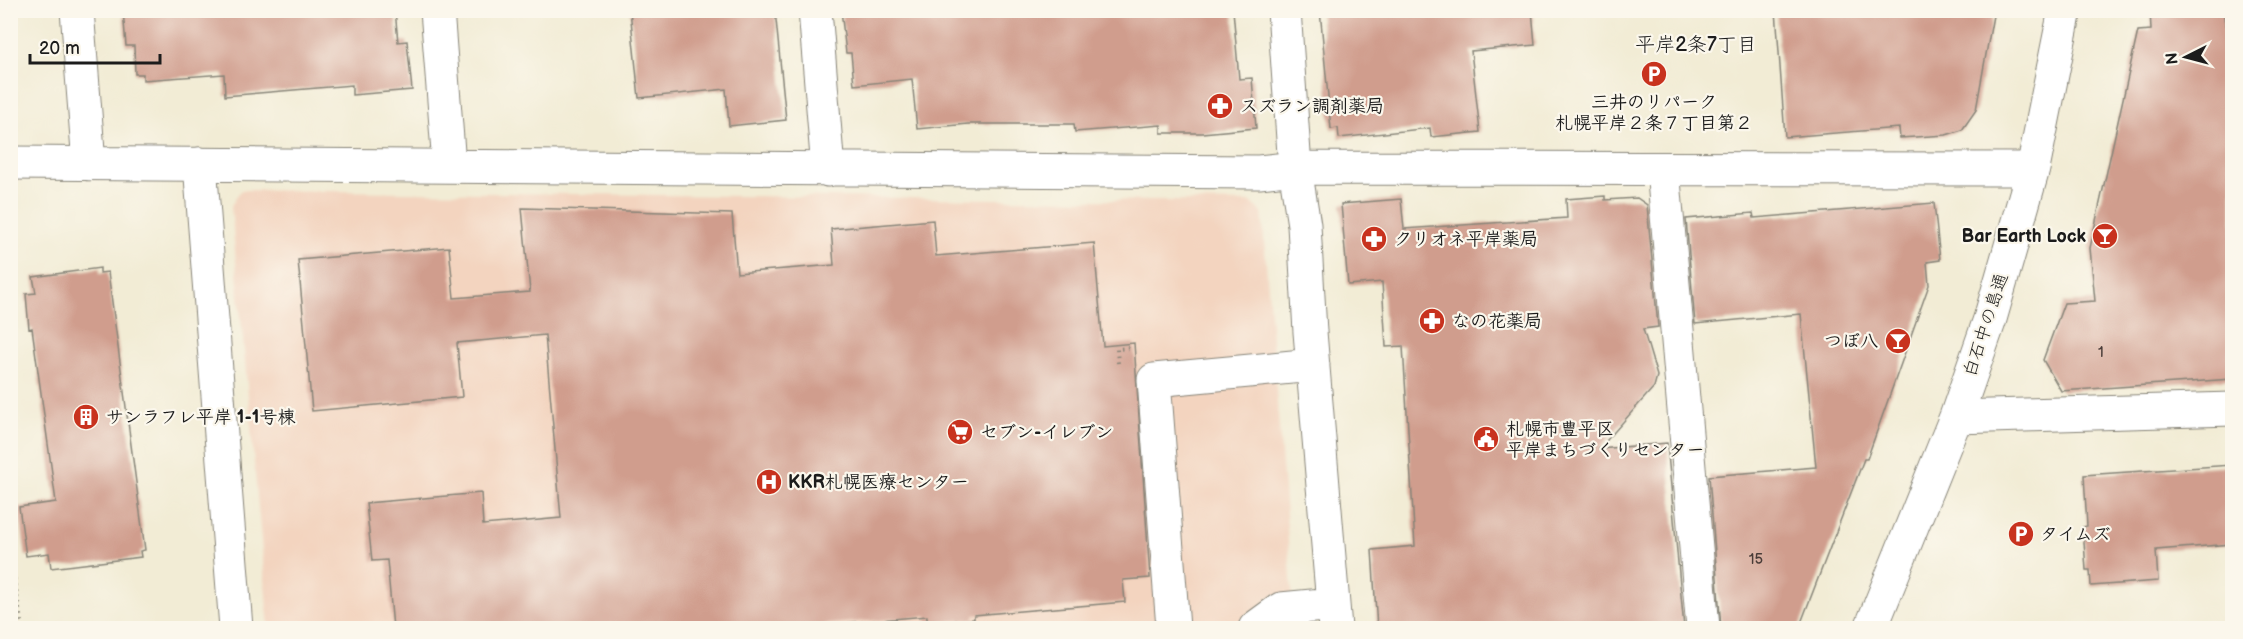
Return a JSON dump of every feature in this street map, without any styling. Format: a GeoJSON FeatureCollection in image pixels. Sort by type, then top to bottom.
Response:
{"type":"FeatureCollection","features":[{"type":"Feature","properties":{"kind":"street"},"geometry":{"type":"LineString","coordinates":[[77,10],[89,164]]}},
{"type":"Feature","properties":{"kind":"street"},"geometry":{"type":"LineString","coordinates":[[437,10],[449,165]]}},
{"type":"Feature","properties":{"kind":"street"},"geometry":{"type":"LineString","coordinates":[[815,10],[828,170]]}},
{"type":"Feature","properties":{"kind":"street"},"geometry":{"type":"LineString","coordinates":[[1255,628],[1281,609],[1334,616],[1312,365],[1304,225],[1295,168],[1284,10]]}},
{"type":"Feature","properties":{"kind":"street","name":"白石中の島通"},"geometry":{"type":"LineString","coordinates":[[1871,628],[1956,417],[1990,319],[2033,169],[2065,10]]}},
{"type":"Feature","properties":{"kind":"street"},"geometry":{"type":"LineString","coordinates":[[10,163],[1259,172],[1295,168],[2033,169]]}},
{"type":"Feature","properties":{"kind":"street"},"geometry":{"type":"LineString","coordinates":[[200,164],[236,628]]}},
{"type":"Feature","properties":{"kind":"street"},"geometry":{"type":"LineString","coordinates":[[1663,169],[1703,628]]}},
{"type":"Feature","properties":{"kind":"street"},"geometry":{"type":"LineString","coordinates":[[1173,628],[1154,380],[1312,365]]}},
{"type":"Feature","properties":{"kind":"street"},"geometry":{"type":"LineString","coordinates":[[1956,417],[2232,409]]}},
{"type":"Feature","properties":{"kind":"path"},"geometry":{"type":"LineString","coordinates":[[10,549],[22,628]]}},
{"type":"Feature","properties":{"kind":"shaded area","name":"KKR札幌医療センター"},"geometry":{"type":"Polygon","coordinates":[[[241,190],[1251,202],[1262,213],[1295,628],[269,628],[231,206],[241,190]]]}},
{"type":"Feature","properties":{"kind":"building"},"geometry":{"type":"Polygon","coordinates":[[[123,10],[245,10],[246,14],[287,10],[395,10],[398,42],[407,41],[412,90],[352,95],[352,85],[225,96],[224,74],[143,80],[143,74],[135,74],[134,46],[126,46],[123,10]]]}},
{"type":"Feature","properties":{"kind":"building"},"geometry":{"type":"Polygon","coordinates":[[[630,10],[775,10],[786,120],[729,126],[726,89],[639,98],[630,10]]]}},
{"type":"Feature","properties":{"kind":"building"},"geometry":{"type":"Polygon","coordinates":[[[841,10],[1233,10],[1239,79],[1252,78],[1256,128],[1202,133],[1161,133],[1161,125],[1075,132],[1074,124],[968,124],[917,129],[912,79],[854,85],[851,53],[846,53],[841,10]]]}},
{"type":"Feature","properties":{"kind":"building"},"geometry":{"type":"Polygon","coordinates":[[[1320,10],[1532,10],[1535,45],[1471,51],[1480,132],[1431,137],[1430,128],[1339,138],[1338,128],[1331,129],[1320,10]]]}},
{"type":"Feature","properties":{"kind":"building"},"geometry":{"type":"Polygon","coordinates":[[[1776,10],[1994,10],[1976,110],[1962,130],[1946,135],[1900,138],[1899,128],[1785,137],[1776,10]]]}},
{"type":"Feature","properties":{"kind":"building"},"geometry":{"type":"Polygon","coordinates":[[[2150,10],[2223,10],[2225,25],[2232,24],[2232,379],[2061,391],[2043,360],[2064,303],[2095,301],[2090,248],[2138,31],[2151,30],[2150,10]]]}},
{"type":"Feature","properties":{"kind":"building"},"geometry":{"type":"Polygon","coordinates":[[[1605,196],[1605,200],[1637,198],[1647,205],[1658,327],[1643,329],[1657,376],[1654,387],[1599,449],[1667,443],[1684,628],[1377,628],[1372,550],[1415,546],[1403,346],[1386,347],[1382,282],[1348,285],[1341,204],[1401,199],[1404,229],[1567,218],[1566,199],[1605,196]]]}},
{"type":"Feature","properties":{"kind":"building"},"geometry":{"type":"Polygon","coordinates":[[[1934,203],[1940,260],[1927,262],[1929,285],[1867,459],[1864,459],[1799,628],[1721,628],[1709,476],[1816,467],[1801,314],[1695,324],[1686,219],[1753,213],[1754,218],[1934,203]]]}},
{"type":"Feature","properties":{"kind":"building","name":"KKR札幌医療センター"},"geometry":{"type":"Polygon","coordinates":[[[522,208],[732,214],[737,273],[834,265],[831,229],[933,220],[936,256],[1094,243],[1103,346],[1134,343],[1150,578],[1123,580],[1125,602],[974,615],[974,619],[927,623],[927,616],[785,628],[393,628],[387,560],[372,561],[366,503],[481,493],[483,525],[561,518],[545,335],[457,343],[462,397],[312,411],[298,260],[449,247],[454,298],[530,292],[522,208]]]}},
{"type":"Feature","properties":{"kind":"building","name":"サンラフレ平岸 1-1号棟"},"geometry":{"type":"Polygon","coordinates":[[[100,268],[100,273],[108,272],[145,550],[140,551],[141,557],[51,568],[49,553],[26,556],[19,507],[56,502],[32,328],[29,329],[26,294],[36,293],[33,277],[100,268]]]}},
{"type":"Feature","properties":{"kind":"building"},"geometry":{"type":"Polygon","coordinates":[[[2232,465],[2232,544],[2156,550],[2158,581],[2091,586],[2090,570],[2086,570],[2083,527],[2087,526],[2084,475],[2232,465]]]}},
{"type":"Feature","properties":{"kind":"place","name":"三井のリパーク 札幌平岸２条７丁目第２"},"geometry":{"type":"Point","coordinates":[1654,74]}},
{"type":"Feature","properties":{"kind":"place","name":"スズラン調剤薬局"},"geometry":{"type":"Point","coordinates":[1220,106]}},
{"type":"Feature","properties":{"kind":"place","name":"Bar Earth Lock"},"geometry":{"type":"Point","coordinates":[2105,236]}},
{"type":"Feature","properties":{"kind":"place","name":"クリオネ平岸薬局"},"geometry":{"type":"Point","coordinates":[1374,239]}},
{"type":"Feature","properties":{"kind":"place","name":"なの花薬局"},"geometry":{"type":"Point","coordinates":[1432,321]}},
{"type":"Feature","properties":{"kind":"place","name":"つぼ八"},"geometry":{"type":"Point","coordinates":[1898,341]}},
{"type":"Feature","properties":{"kind":"place","name":"サンラフレ平岸 1-1号棟"},"geometry":{"type":"Point","coordinates":[86,417]}},
{"type":"Feature","properties":{"kind":"place","name":"セブン-イレブン"},"geometry":{"type":"Point","coordinates":[960,432]}},
{"type":"Feature","properties":{"kind":"place","name":"札幌市豊平区 平岸まちづくりセンター"},"geometry":{"type":"Point","coordinates":[1486,439]}},
{"type":"Feature","properties":{"kind":"place","name":"KKR札幌医療センター"},"geometry":{"type":"Point","coordinates":[769,482]}},
{"type":"Feature","properties":{"kind":"place","name":"タイムズ"},"geometry":{"type":"Point","coordinates":[2021,534]}},
{"type":"Feature","properties":{"kind":"district","name":"平岸2条7丁目"},"geometry":{"type":"Point","coordinates":[1696,45]}}]}
